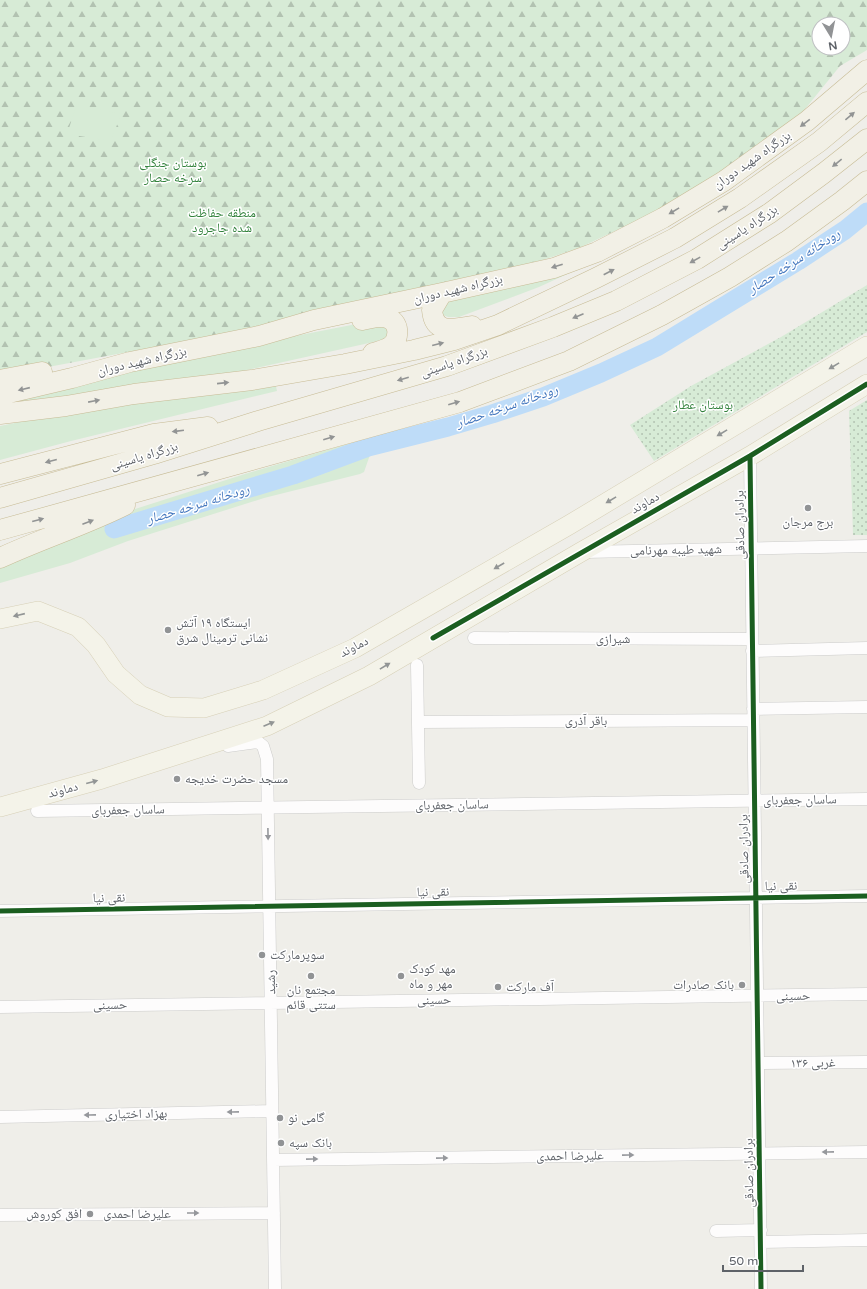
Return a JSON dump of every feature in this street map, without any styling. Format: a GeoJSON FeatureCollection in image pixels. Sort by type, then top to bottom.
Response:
{"type":"FeatureCollection","features":[{"type":"Feature","properties":{"kind":"highway","name":"بزرگراه شهید دوران"},"geometry":{"type":"LineString","coordinates":[[0,395],[72,378],[130,362],[259,336],[314,320],[554,268],[597,252],[663,218],[724,181],[807,122],[867,70]]}},
{"type":"Feature","properties":{"kind":"highway","name":"بزرگراه شهید دوران"},"geometry":{"type":"LineString","coordinates":[[0,414],[66,406],[134,394],[252,380],[345,364],[454,340],[507,321],[675,238],[740,198],[819,142],[867,102]]}},
{"type":"Feature","properties":{"kind":"highway","name":"بزرگراه یاسینی"},"geometry":{"type":"LineString","coordinates":[[0,498],[154,454],[258,421],[447,366],[553,327],[616,300],[697,259],[770,213],[824,174],[867,138]]}},
{"type":"Feature","properties":{"kind":"highway"},"geometry":{"type":"LineString","coordinates":[[0,530],[460,402],[569,361],[662,315],[730,277],[787,241],[842,202],[867,181]]}},
{"type":"Feature","properties":{"kind":"highway"},"geometry":{"type":"LineString","coordinates":[[442,293],[432,310],[434,321],[442,328],[453,329],[507,321]]}},
{"type":"Feature","properties":{"kind":"highway"},"geometry":{"type":"LineString","coordinates":[[259,336],[378,317],[388,318],[394,323],[398,332],[392,346],[345,364]]}},
{"type":"Feature","properties":{"kind":"highway"},"geometry":{"type":"LineString","coordinates":[[0,380],[72,367],[130,362]]}},
{"type":"Feature","properties":{"kind":"highway"},"geometry":{"type":"LineString","coordinates":[[0,423],[66,406]]}},
{"type":"Feature","properties":{"kind":"highway"},"geometry":{"type":"LineString","coordinates":[[0,474],[154,434],[258,421]]}},
{"type":"Feature","properties":{"kind":"highway"},"geometry":{"type":"LineString","coordinates":[[0,558],[37,541],[105,515],[173,482]]}},
{"type":"Feature","properties":{"kind":"main road","name":"دماوند"},"geometry":{"type":"LineString","coordinates":[[0,619],[38,611],[78,628],[96,645],[116,674],[140,695],[168,707],[204,708],[263,690],[355,648],[865,352]]}},
{"type":"Feature","properties":{"kind":"main road","name":"دماوند"},"geometry":{"type":"LineString","coordinates":[[0,807],[102,779],[267,726],[369,676],[750,456],[867,384]]}},
{"type":"Feature","properties":{"kind":"street","name":"برادران صادقی"},"geometry":{"type":"LineString","coordinates":[[750,456],[761,1289]]}},
{"type":"Feature","properties":{"kind":"street","name":"شهید طیبه مهرنامی"},"geometry":{"type":"LineString","coordinates":[[582,552],[867,546]]}},
{"type":"Feature","properties":{"kind":"street","name":"شیرازی"},"geometry":{"type":"LineString","coordinates":[[474,638],[867,648]]}},
{"type":"Feature","properties":{"kind":"street"},"geometry":{"type":"LineString","coordinates":[[417,665],[419,783]]}},
{"type":"Feature","properties":{"kind":"street","name":"باقر آذری"},"geometry":{"type":"LineString","coordinates":[[418,722],[753,714],[867,707]]}},
{"type":"Feature","properties":{"kind":"street","name":"رشید"},"geometry":{"type":"LineString","coordinates":[[196,749],[211,749],[258,742],[264,746],[267,759],[275,1289]]}},
{"type":"Feature","properties":{"kind":"street","name":"ساسان جعفربای"},"geometry":{"type":"LineString","coordinates":[[37,811],[867,799]]}},
{"type":"Feature","properties":{"kind":"street","name":"نقی نیا"},"geometry":{"type":"LineString","coordinates":[[0,910],[867,896]]}},
{"type":"Feature","properties":{"kind":"street","name":"حسینی"},"geometry":{"type":"LineString","coordinates":[[0,1007],[867,994]]}},
{"type":"Feature","properties":{"kind":"street","name":"۱۳۶ غربی"},"geometry":{"type":"LineString","coordinates":[[758,1063],[867,1062]]}},
{"type":"Feature","properties":{"kind":"street","name":"بهزاد اختیاری"},"geometry":{"type":"LineString","coordinates":[[0,1117],[272,1111]]}},
{"type":"Feature","properties":{"kind":"street","name":"علیرضا احمدی"},"geometry":{"type":"LineString","coordinates":[[273,1160],[867,1152]]}},
{"type":"Feature","properties":{"kind":"street","name":"علیرضا احمدی"},"geometry":{"type":"LineString","coordinates":[[0,1215],[274,1213]]}},
{"type":"Feature","properties":{"kind":"street"},"geometry":{"type":"LineString","coordinates":[[716,1231],[761,1230]]}},
{"type":"Feature","properties":{"kind":"street"},"geometry":{"type":"LineString","coordinates":[[761,1242],[867,1240]]}},
{"type":"Feature","properties":{"kind":"green space","name":"بوستان جنگلی سرخه حصار"},"geometry":{"type":"Polygon","coordinates":[[[0,0],[867,0],[867,50],[840,66],[801,114],[742,157],[651,214],[581,247],[509,270],[235,332],[0,376],[0,0]]]}},
{"type":"Feature","properties":{"kind":"green space"},"geometry":{"type":"Polygon","coordinates":[[[77,104],[121,114],[111,141],[67,134],[77,104]]]}},
{"type":"Feature","properties":{"kind":"green space"},"geometry":{"type":"Polygon","coordinates":[[[576,270],[539,287],[459,317],[448,317],[443,315],[439,304],[576,270]]]}},
{"type":"Feature","properties":{"kind":"green space","name":"بوستان عطار"},"geometry":{"type":"Polygon","coordinates":[[[867,285],[867,332],[654,461],[630,425],[691,386],[781,337],[867,285]]]}},
{"type":"Feature","properties":{"kind":"green space"},"geometry":{"type":"Polygon","coordinates":[[[377,320],[391,328],[385,339],[215,377],[0,409],[0,400],[295,336],[377,320]]]}},
{"type":"Feature","properties":{"kind":"green space"},"geometry":{"type":"Polygon","coordinates":[[[275,382],[277,391],[71,441],[0,460],[0,426],[44,417],[275,382]]]}},
{"type":"Feature","properties":{"kind":"green space"},"geometry":{"type":"Polygon","coordinates":[[[867,400],[867,535],[853,535],[849,411],[867,400]]]}},
{"type":"Feature","properties":{"kind":"green space"},"geometry":{"type":"Polygon","coordinates":[[[368,438],[371,452],[364,472],[360,474],[264,498],[128,541],[70,563],[0,583],[0,562],[110,517],[248,473],[368,438]]]}},
{"type":"Feature","properties":{"kind":"waterway","name":"رودخانه سرخه حصار"},"geometry":{"type":"LineString","coordinates":[[114,529],[293,475],[368,447],[448,427],[492,414],[543,397],[601,373],[657,347],[798,261],[845,230],[867,212]]}},
{"type":"Feature","properties":{"kind":"cycle path"},"geometry":{"type":"LineString","coordinates":[[433,638],[750,456],[867,384]]}},
{"type":"Feature","properties":{"kind":"cycle path"},"geometry":{"type":"LineString","coordinates":[[750,456],[761,1289]]}},
{"type":"Feature","properties":{"kind":"cycle path"},"geometry":{"type":"LineString","coordinates":[[0,911],[867,896]]}},
{"type":"Feature","properties":{"kind":"place","name":"برج مرجان"},"geometry":{"type":"Point","coordinates":[808,508]}},
{"type":"Feature","properties":{"kind":"place","name":"ایستگاه ۱۹ آتش نشانی ترمینال شرق"},"geometry":{"type":"Point","coordinates":[168,630]}},
{"type":"Feature","properties":{"kind":"place","name":"مسجد حضرت خدیجه"},"geometry":{"type":"Point","coordinates":[177,779]}},
{"type":"Feature","properties":{"kind":"place","name":"سوپرمارکت"},"geometry":{"type":"Point","coordinates":[262,955]}},
{"type":"Feature","properties":{"kind":"place","name":"مجتمع نان ستتی قائم"},"geometry":{"type":"Point","coordinates":[311,976]}},
{"type":"Feature","properties":{"kind":"place","name":"مهد کودک مهر و ماه"},"geometry":{"type":"Point","coordinates":[401,976]}},
{"type":"Feature","properties":{"kind":"place","name":"بانک صادرات"},"geometry":{"type":"Point","coordinates":[742,985]}},
{"type":"Feature","properties":{"kind":"place","name":"آف مارکت"},"geometry":{"type":"Point","coordinates":[498,987]}},
{"type":"Feature","properties":{"kind":"place","name":"گامی نو"},"geometry":{"type":"Point","coordinates":[280,1118]}},
{"type":"Feature","properties":{"kind":"place","name":"بانک سپه"},"geometry":{"type":"Point","coordinates":[281,1143]}},
{"type":"Feature","properties":{"kind":"place","name":"افق کوروش"},"geometry":{"type":"Point","coordinates":[90,1214]}},
{"type":"Feature","properties":{"kind":"park label","name":"منطقه حفاظت شده جاجرود"},"geometry":{"type":"Point","coordinates":[222,220]}}]}
